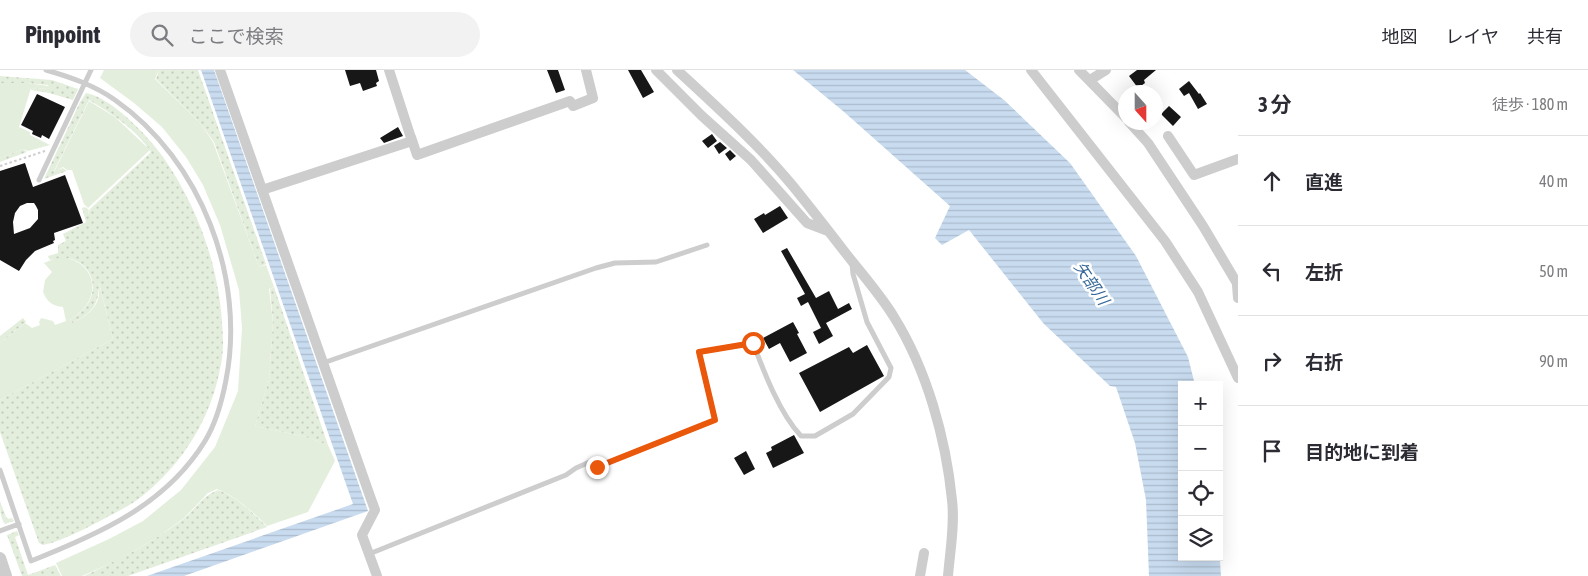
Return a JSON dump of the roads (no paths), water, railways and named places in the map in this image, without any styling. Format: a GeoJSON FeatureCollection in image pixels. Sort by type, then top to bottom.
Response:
{"type":"FeatureCollection","features":[{"type":"Feature","properties":{"kind":"street"},"geometry":{"type":"LineString","coordinates":[[220,70],[374,510],[362,535],[377,576]]}},
{"type":"Feature","properties":{"kind":"street"},"geometry":{"type":"LineString","coordinates":[[389,70],[416,155],[570,101],[572,106],[593,98],[586,70]]}},
{"type":"Feature","properties":{"kind":"street"},"geometry":{"type":"LineString","coordinates":[[656,70],[702,116],[751,160],[806,224],[829,232]]}},
{"type":"Feature","properties":{"kind":"street"},"geometry":{"type":"LineString","coordinates":[[678,70],[726,116],[792,185],[894,318],[923,379],[935,413],[943,448],[952,502],[948,576]]}},
{"type":"Feature","properties":{"kind":"street"},"geometry":{"type":"LineString","coordinates":[[1031,70],[1164,241],[1198,292],[1238,378]]}},
{"type":"Feature","properties":{"kind":"street"},"geometry":{"type":"LineString","coordinates":[[1079,70],[1118,110]]}},
{"type":"Feature","properties":{"kind":"street"},"geometry":{"type":"LineString","coordinates":[[1090,80],[1106,70]]}},
{"type":"Feature","properties":{"kind":"street"},"geometry":{"type":"LineString","coordinates":[[1136,130],[1148,143],[1203,226],[1238,285],[1238,298]]}},
{"type":"Feature","properties":{"kind":"street"},"geometry":{"type":"LineString","coordinates":[[1168,136],[1194,175],[1238,159]]}},
{"type":"Feature","properties":{"kind":"street"},"geometry":{"type":"LineString","coordinates":[[262,190],[412,141],[411,137]]}},
{"type":"Feature","properties":{"kind":"street"},"geometry":{"type":"LineString","coordinates":[[920,576],[924,553]]}},
{"type":"Feature","properties":{"kind":"street"},"geometry":{"type":"LineString","coordinates":[[0,558],[6,576]]}},
{"type":"Feature","properties":{"kind":"lane"},"geometry":{"type":"LineString","coordinates":[[0,470],[31,561],[72,545],[112,526],[148,503],[179,475],[205,440],[222,401],[230,359],[231,318],[226,278],[214,235],[198,197],[176,162],[149,128],[115,100],[85,83],[46,70]]}},
{"type":"Feature","properties":{"kind":"lane"},"geometry":{"type":"LineString","coordinates":[[39,180],[92,70]]}},
{"type":"Feature","properties":{"kind":"lane"},"geometry":{"type":"LineString","coordinates":[[323,363],[596,268],[615,263],[661,261],[707,245]]}},
{"type":"Feature","properties":{"kind":"lane"},"geometry":{"type":"LineString","coordinates":[[369,554],[566,475],[594,460],[597,467],[715,420],[699,352],[753,343],[793,427],[801,436],[815,436],[853,414],[889,377],[891,368],[867,322],[853,274],[852,261]]}},
{"type":"Feature","properties":{"kind":"lane"},"geometry":{"type":"LineString","coordinates":[[0,531],[18,524]]}},
{"type":"Feature","properties":{"kind":"water"},"geometry":{"type":"Polygon","coordinates":[[[201,70],[214,70],[368,511],[184,576],[147,576],[353,504],[201,70]]]}},
{"type":"Feature","properties":{"kind":"water","name":"矢部川"},"geometry":{"type":"Polygon","coordinates":[[[793,70],[965,70],[1004,100],[1070,163],[1136,256],[1188,357],[1194,381],[1178,381],[1178,561],[1220,561],[1221,576],[1149,576],[1146,500],[1135,443],[1116,387],[1110,386],[1044,324],[969,230],[942,245],[935,238],[950,206],[843,111],[793,70]]]}}]}
